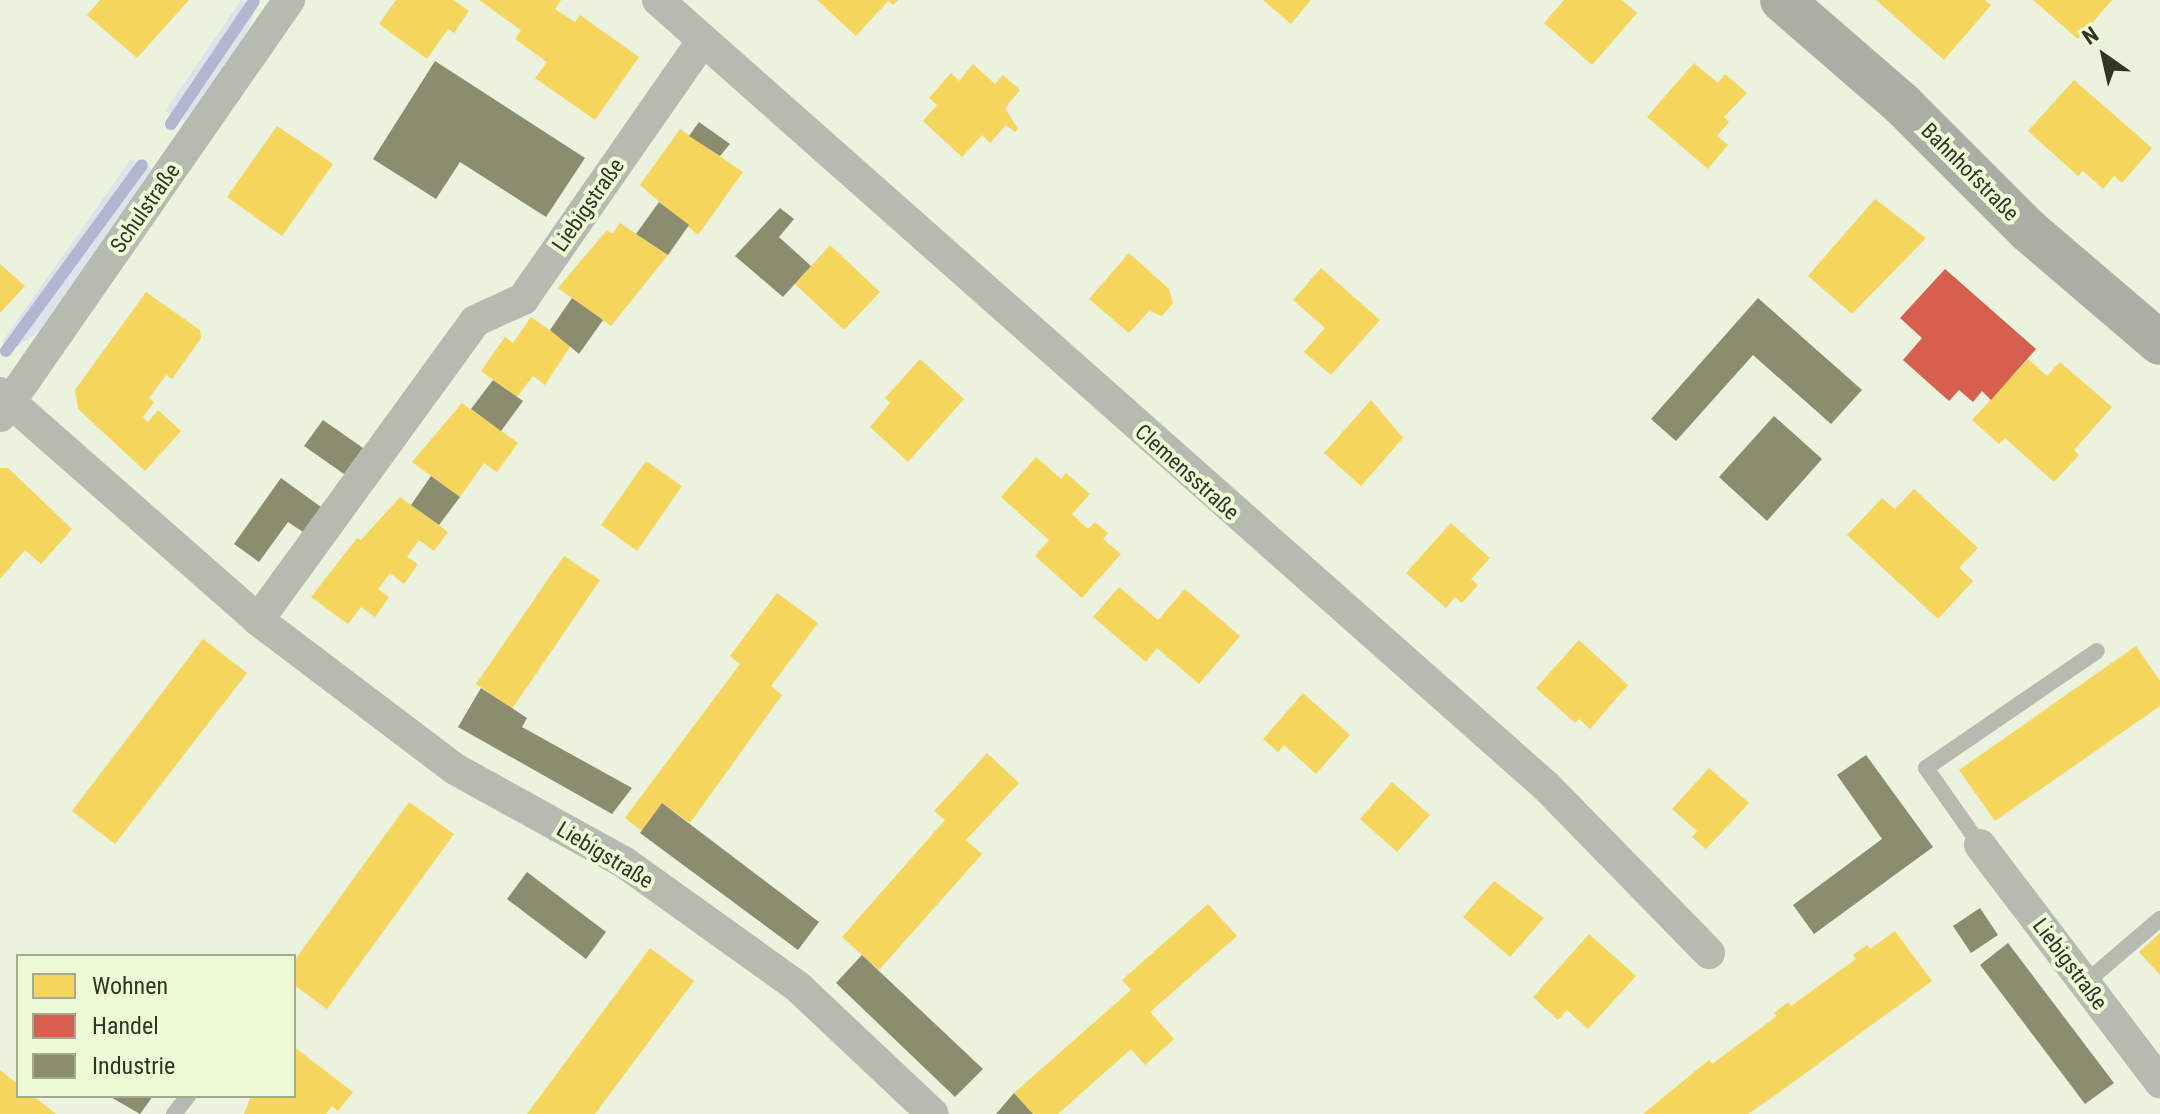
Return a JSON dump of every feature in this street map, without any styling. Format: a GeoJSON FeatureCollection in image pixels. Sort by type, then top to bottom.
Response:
{"type":"FeatureCollection","features":[{"type":"Feature","properties":{"kind":"main road","name":"Bahnhofstraße"},"geometry":{"type":"LineString","coordinates":[[1782,0],[1902,104],[2029,231],[2160,343]]}},
{"type":"Feature","properties":{"kind":"street","name":"Schulstraße"},"geometry":{"type":"LineString","coordinates":[[4,404],[289,0]]}},
{"type":"Feature","properties":{"kind":"street","name":"Clemensstraße"},"geometry":{"type":"LineString","coordinates":[[658,0],[1547,787],[1709,953]]}},
{"type":"Feature","properties":{"kind":"street","name":"Liebigstraße"},"geometry":{"type":"LineString","coordinates":[[258,620],[475,321],[523,299],[703,40]]}},
{"type":"Feature","properties":{"kind":"street","name":"Liebigstraße"},"geometry":{"type":"LineString","coordinates":[[4,404],[258,620],[455,769],[625,863],[798,987],[933,1114]]}},
{"type":"Feature","properties":{"kind":"street","name":"Liebigstraße"},"geometry":{"type":"LineString","coordinates":[[1980,845],[2160,1082]]}},
{"type":"Feature","properties":{"kind":"lane"},"geometry":{"type":"LineString","coordinates":[[1980,845],[1926,768],[2097,651]]}},
{"type":"Feature","properties":{"kind":"lane"},"geometry":{"type":"LineString","coordinates":[[2085,983],[2160,919]]}},
{"type":"Feature","properties":{"kind":"lane"},"geometry":{"type":"LineString","coordinates":[[174,1114],[186,1098]]}},
{"type":"Feature","properties":{"kind":"shaded area"},"geometry":{"type":"Polygon","coordinates":[[[241,0],[256,7],[243,43],[185,121],[165,111],[241,0]]]}},
{"type":"Feature","properties":{"kind":"shaded area"},"geometry":{"type":"Polygon","coordinates":[[[131,159],[152,169],[38,332],[14,349],[2,342],[131,159]]]}},
{"type":"Feature","properties":{"kind":"building: Wohnen"},"geometry":{"type":"Polygon","coordinates":[[[100,0],[189,0],[137,58],[87,15],[100,0]]]}},
{"type":"Feature","properties":{"kind":"building: Wohnen"},"geometry":{"type":"Polygon","coordinates":[[[396,0],[454,0],[469,11],[454,33],[448,29],[427,59],[379,24],[396,0]]]}},
{"type":"Feature","properties":{"kind":"building: Wohnen"},"geometry":{"type":"Polygon","coordinates":[[[479,0],[561,0],[555,9],[575,22],[580,15],[639,57],[595,120],[535,78],[547,62],[515,39],[521,30],[479,0]]]}},
{"type":"Feature","properties":{"kind":"building: Wohnen"},"geometry":{"type":"Polygon","coordinates":[[[817,0],[898,0],[893,5],[888,1],[856,36],[817,0]]]}},
{"type":"Feature","properties":{"kind":"building: Wohnen"},"geometry":{"type":"Polygon","coordinates":[[[1263,0],[1311,0],[1291,24],[1263,0]]]}},
{"type":"Feature","properties":{"kind":"building: Wohnen"},"geometry":{"type":"Polygon","coordinates":[[[1564,0],[1622,0],[1637,13],[1592,65],[1544,23],[1564,0]]]}},
{"type":"Feature","properties":{"kind":"building: Wohnen"},"geometry":{"type":"Polygon","coordinates":[[[1876,0],[1985,0],[1991,5],[1944,60],[1876,0]]]}},
{"type":"Feature","properties":{"kind":"building: Wohnen"},"geometry":{"type":"Polygon","coordinates":[[[2033,0],[2112,0],[2078,39],[2033,0]]]}},
{"type":"Feature","properties":{"kind":"building: Wohnen"},"geometry":{"type":"Polygon","coordinates":[[[1694,63],[1718,83],[1725,74],[1747,93],[1724,117],[1729,122],[1717,136],[1728,145],[1708,169],[1647,117],[1694,63]]]}},
{"type":"Feature","properties":{"kind":"building: Wohnen"},"geometry":{"type":"Polygon","coordinates":[[[973,64],[995,84],[1003,75],[1020,90],[1005,108],[1018,129],[1015,132],[1006,125],[990,143],[982,135],[962,157],[923,121],[937,105],[929,98],[951,73],[959,81],[973,64]]]}},
{"type":"Feature","properties":{"kind":"building: Wohnen"},"geometry":{"type":"Polygon","coordinates":[[[2074,80],[2152,148],[2122,183],[2114,176],[2103,189],[2083,171],[2078,176],[2028,131],[2074,80]]]}},
{"type":"Feature","properties":{"kind":"building: Wohnen"},"geometry":{"type":"Polygon","coordinates":[[[277,126],[333,164],[282,236],[227,197],[277,126]]]}},
{"type":"Feature","properties":{"kind":"building: Wohnen"},"geometry":{"type":"Polygon","coordinates":[[[680,129],[743,172],[698,235],[640,185],[680,129]]]}},
{"type":"Feature","properties":{"kind":"building: Wohnen"},"geometry":{"type":"Polygon","coordinates":[[[1875,199],[1926,238],[1852,314],[1808,276],[1875,199]]]}},
{"type":"Feature","properties":{"kind":"building: Wohnen"},"geometry":{"type":"Polygon","coordinates":[[[620,223],[668,255],[611,326],[558,288],[607,230],[612,234],[620,223]]]}},
{"type":"Feature","properties":{"kind":"building: Wohnen"},"geometry":{"type":"Polygon","coordinates":[[[830,245],[880,292],[844,330],[795,284],[830,245]]]}},
{"type":"Feature","properties":{"kind":"building: Wohnen"},"geometry":{"type":"Polygon","coordinates":[[[1129,253],[1169,289],[1173,303],[1162,316],[1149,311],[1129,333],[1089,299],[1129,253]]]}},
{"type":"Feature","properties":{"kind":"building: Wohnen"},"geometry":{"type":"Polygon","coordinates":[[[0,264],[25,286],[0,313],[0,264]]]}},
{"type":"Feature","properties":{"kind":"building: Wohnen"},"geometry":{"type":"Polygon","coordinates":[[[1321,268],[1380,320],[1331,375],[1304,352],[1325,328],[1293,300],[1321,268]]]}},
{"type":"Feature","properties":{"kind":"building: Wohnen"},"geometry":{"type":"Polygon","coordinates":[[[146,292],[200,330],[201,338],[172,379],[166,375],[149,398],[154,402],[143,417],[148,422],[158,410],[181,431],[145,471],[78,409],[75,390],[146,292]]]}},
{"type":"Feature","properties":{"kind":"building: Wohnen"},"geometry":{"type":"Polygon","coordinates":[[[531,317],[571,345],[545,385],[533,376],[517,397],[481,371],[505,337],[513,343],[531,317]]]}},
{"type":"Feature","properties":{"kind":"building: Wohnen"},"geometry":{"type":"Polygon","coordinates":[[[920,359],[964,399],[908,462],[870,427],[890,403],[885,398],[920,359]]]}},
{"type":"Feature","properties":{"kind":"building: Wohnen"},"geometry":{"type":"Polygon","coordinates":[[[2028,359],[2047,376],[2060,362],[2112,407],[2074,450],[2079,455],[2054,482],[2005,438],[1999,444],[1972,420],[2028,359]]]}},
{"type":"Feature","properties":{"kind":"building: Wohnen"},"geometry":{"type":"Polygon","coordinates":[[[1371,400],[1403,438],[1361,486],[1324,453],[1371,400]]]}},
{"type":"Feature","properties":{"kind":"building: Wohnen"},"geometry":{"type":"Polygon","coordinates":[[[462,403],[518,443],[497,472],[484,463],[460,497],[412,462],[462,403]]]}},
{"type":"Feature","properties":{"kind":"building: Wohnen"},"geometry":{"type":"Polygon","coordinates":[[[1036,457],[1061,479],[1066,473],[1090,494],[1072,514],[1088,529],[1095,522],[1108,533],[1103,539],[1121,554],[1082,598],[1035,556],[1049,540],[1001,497],[1036,457]]]}},
{"type":"Feature","properties":{"kind":"building: Wohnen"},"geometry":{"type":"Polygon","coordinates":[[[646,461],[682,486],[637,551],[601,525],[646,461]]]}},
{"type":"Feature","properties":{"kind":"building: Wohnen"},"geometry":{"type":"Polygon","coordinates":[[[0,468],[8,468],[72,529],[41,564],[25,550],[0,579],[0,468]]]}},
{"type":"Feature","properties":{"kind":"building: Wohnen"},"geometry":{"type":"Polygon","coordinates":[[[1914,489],[1978,548],[1959,568],[1973,581],[1938,619],[1847,535],[1882,498],[1895,509],[1914,489]]]}},
{"type":"Feature","properties":{"kind":"building: Wohnen"},"geometry":{"type":"Polygon","coordinates":[[[400,497],[448,532],[434,551],[419,540],[407,557],[418,564],[404,584],[390,573],[378,589],[389,597],[375,617],[361,607],[348,624],[311,597],[357,538],[361,540],[400,497]]]}},
{"type":"Feature","properties":{"kind":"building: Wohnen"},"geometry":{"type":"Polygon","coordinates":[[[1451,523],[1490,558],[1471,579],[1478,585],[1462,603],[1455,597],[1446,608],[1406,573],[1451,523]]]}},
{"type":"Feature","properties":{"kind":"building: Wohnen"},"geometry":{"type":"Polygon","coordinates":[[[564,556],[600,580],[512,709],[476,684],[564,556]]]}},
{"type":"Feature","properties":{"kind":"building: Wohnen"},"geometry":{"type":"Polygon","coordinates":[[[1119,587],[1158,620],[1185,589],[1240,636],[1199,684],[1157,648],[1146,662],[1093,617],[1119,587]]]}},
{"type":"Feature","properties":{"kind":"building: Wohnen"},"geometry":{"type":"Polygon","coordinates":[[[777,593],[818,623],[771,686],[782,695],[690,823],[662,803],[642,831],[625,818],[740,664],[730,656],[777,593]]]}},
{"type":"Feature","properties":{"kind":"building: Wohnen"},"geometry":{"type":"Polygon","coordinates":[[[203,639],[247,673],[115,844],[72,811],[203,639]]]}},
{"type":"Feature","properties":{"kind":"building: Wohnen"},"geometry":{"type":"Polygon","coordinates":[[[1579,640],[1628,685],[1590,729],[1579,719],[1575,723],[1536,688],[1579,640]]]}},
{"type":"Feature","properties":{"kind":"building: Wohnen"},"geometry":{"type":"Polygon","coordinates":[[[2136,646],[2160,681],[2160,706],[1995,821],[1959,770],[2136,646]]]}},
{"type":"Feature","properties":{"kind":"building: Wohnen"},"geometry":{"type":"Polygon","coordinates":[[[1303,693],[1350,735],[1316,774],[1284,745],[1278,752],[1263,739],[1303,693]]]}},
{"type":"Feature","properties":{"kind":"building: Wohnen"},"geometry":{"type":"Polygon","coordinates":[[[987,753],[1019,783],[966,840],[982,854],[879,970],[842,937],[945,820],[934,811],[987,753]]]}},
{"type":"Feature","properties":{"kind":"building: Wohnen"},"geometry":{"type":"Polygon","coordinates":[[[1709,768],[1749,803],[1706,849],[1692,837],[1697,831],[1672,809],[1709,768]]]}},
{"type":"Feature","properties":{"kind":"building: Wohnen"},"geometry":{"type":"Polygon","coordinates":[[[1392,782],[1430,815],[1397,852],[1360,819],[1392,782]]]}},
{"type":"Feature","properties":{"kind":"building: Wohnen"},"geometry":{"type":"Polygon","coordinates":[[[409,802],[454,834],[327,1009],[296,986],[296,958],[409,802]]]}},
{"type":"Feature","properties":{"kind":"building: Wohnen"},"geometry":{"type":"Polygon","coordinates":[[[1494,881],[1544,918],[1510,957],[1463,917],[1494,881]]]}},
{"type":"Feature","properties":{"kind":"building: Wohnen"},"geometry":{"type":"Polygon","coordinates":[[[1208,904],[1237,936],[1150,1012],[1174,1039],[1145,1065],[1131,1049],[1058,1114],[1033,1114],[1014,1093],[1131,990],[1122,980],[1208,904]]]}},
{"type":"Feature","properties":{"kind":"building: Wohnen"},"geometry":{"type":"Polygon","coordinates":[[[1895,931],[1932,981],[1781,1091],[1748,1114],[1643,1114],[1709,1060],[1712,1064],[1777,1016],[1774,1013],[1788,1002],[1791,1006],[1856,959],[1853,955],[1867,945],[1870,949],[1895,931]]]}},
{"type":"Feature","properties":{"kind":"building: Wohnen"},"geometry":{"type":"Polygon","coordinates":[[[2160,933],[2160,975],[2139,952],[2160,933]]]}},
{"type":"Feature","properties":{"kind":"building: Wohnen"},"geometry":{"type":"Polygon","coordinates":[[[1589,934],[1636,976],[1588,1029],[1567,1010],[1558,1020],[1533,997],[1589,934]]]}},
{"type":"Feature","properties":{"kind":"building: Wohnen"},"geometry":{"type":"Polygon","coordinates":[[[650,948],[694,981],[595,1114],[527,1114],[650,948]]]}},
{"type":"Feature","properties":{"kind":"building: Wohnen"},"geometry":{"type":"Polygon","coordinates":[[[296,1049],[353,1092],[338,1111],[332,1106],[326,1114],[244,1114],[250,1098],[296,1098],[296,1049]]]}},
{"type":"Feature","properties":{"kind":"building: Wohnen"},"geometry":{"type":"Polygon","coordinates":[[[0,1070],[16,1082],[16,1098],[36,1098],[56,1114],[0,1114],[0,1070]]]}},
{"type":"Feature","properties":{"kind":"building: Handel"},"geometry":{"type":"Polygon","coordinates":[[[1945,269],[2036,349],[1991,400],[1982,391],[1973,402],[1959,390],[1949,401],[1903,360],[1922,338],[1900,318],[1945,269]]]}},
{"type":"Feature","properties":{"kind":"building: Industrie"},"geometry":{"type":"Polygon","coordinates":[[[435,61],[585,158],[546,217],[460,162],[436,199],[373,159],[435,61]]]}},
{"type":"Feature","properties":{"kind":"building: Industrie"},"geometry":{"type":"Polygon","coordinates":[[[699,122],[730,144],[720,156],[689,136],[699,122]]]}},
{"type":"Feature","properties":{"kind":"building: Industrie"},"geometry":{"type":"Polygon","coordinates":[[[659,202],[689,225],[668,255],[636,234],[659,202]]]}},
{"type":"Feature","properties":{"kind":"building: Industrie"},"geometry":{"type":"Polygon","coordinates":[[[780,208],[794,219],[779,237],[811,266],[783,297],[735,256],[780,208]]]}},
{"type":"Feature","properties":{"kind":"building: Industrie"},"geometry":{"type":"Polygon","coordinates":[[[572,298],[603,320],[579,354],[550,330],[572,298]]]}},
{"type":"Feature","properties":{"kind":"building: Industrie"},"geometry":{"type":"Polygon","coordinates":[[[1758,298],[1862,390],[1831,424],[1753,355],[1676,441],[1651,419],[1758,298]]]}},
{"type":"Feature","properties":{"kind":"building: Industrie"},"geometry":{"type":"Polygon","coordinates":[[[493,380],[523,401],[501,431],[471,409],[493,380]]]}},
{"type":"Feature","properties":{"kind":"building: Industrie"},"geometry":{"type":"Polygon","coordinates":[[[1774,416],[1822,459],[1767,521],[1719,477],[1774,416]]]}},
{"type":"Feature","properties":{"kind":"building: Industrie"},"geometry":{"type":"Polygon","coordinates":[[[323,420],[363,448],[344,474],[304,446],[323,420]]]}},
{"type":"Feature","properties":{"kind":"building: Industrie"},"geometry":{"type":"Polygon","coordinates":[[[431,476],[460,497],[439,525],[411,505],[431,476]]]}},
{"type":"Feature","properties":{"kind":"building: Industrie"},"geometry":{"type":"Polygon","coordinates":[[[281,478],[321,507],[303,532],[288,522],[259,562],[234,544],[281,478]]]}},
{"type":"Feature","properties":{"kind":"building: Industrie"},"geometry":{"type":"Polygon","coordinates":[[[481,688],[527,718],[522,727],[632,788],[612,814],[458,727],[481,688]]]}},
{"type":"Feature","properties":{"kind":"building: Industrie"},"geometry":{"type":"Polygon","coordinates":[[[1866,755],[1933,847],[1814,934],[1793,905],[1882,839],[1837,775],[1866,755]]]}},
{"type":"Feature","properties":{"kind":"building: Industrie"},"geometry":{"type":"Polygon","coordinates":[[[662,803],[819,922],[798,950],[640,833],[662,803]]]}},
{"type":"Feature","properties":{"kind":"building: Industrie"},"geometry":{"type":"Polygon","coordinates":[[[527,872],[606,932],[586,959],[507,899],[527,872]]]}},
{"type":"Feature","properties":{"kind":"building: Industrie"},"geometry":{"type":"Polygon","coordinates":[[[1980,908],[1998,935],[1971,953],[1953,926],[1980,908]]]}},
{"type":"Feature","properties":{"kind":"building: Industrie"},"geometry":{"type":"Polygon","coordinates":[[[2008,943],[2114,1083],[2085,1104],[1980,965],[2008,943]]]}},
{"type":"Feature","properties":{"kind":"building: Industrie"},"geometry":{"type":"Polygon","coordinates":[[[862,955],[983,1069],[955,1097],[836,983],[862,955]]]}},
{"type":"Feature","properties":{"kind":"building: Industrie"},"geometry":{"type":"Polygon","coordinates":[[[1014,1093],[1033,1114],[996,1114],[1014,1093]]]}},
{"type":"Feature","properties":{"kind":"building: Industrie"},"geometry":{"type":"Polygon","coordinates":[[[112,1098],[152,1098],[140,1114],[112,1098]]]}},
{"type":"Feature","properties":{"kind":"waterway"},"geometry":{"type":"LineString","coordinates":[[171,124],[254,1]]}},
{"type":"Feature","properties":{"kind":"waterway"},"geometry":{"type":"LineString","coordinates":[[6,351],[142,165]]}}]}
